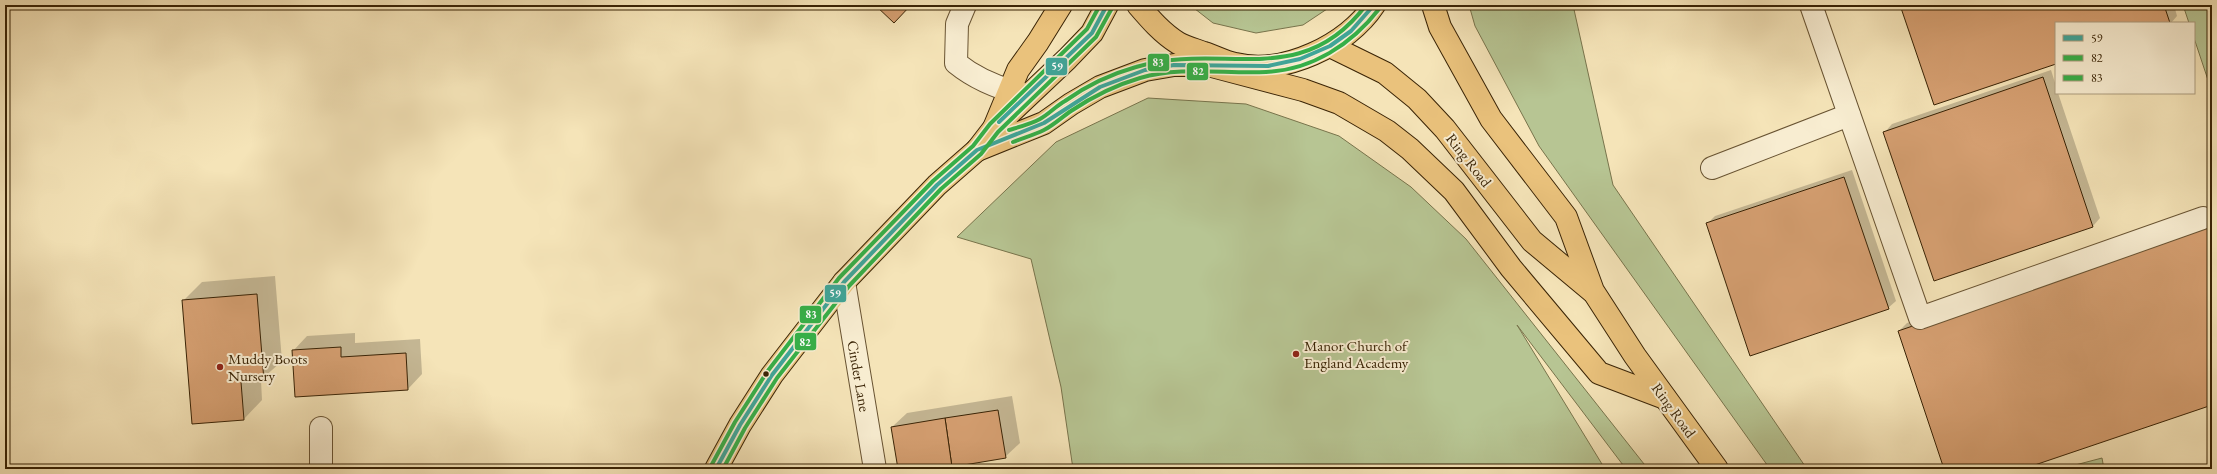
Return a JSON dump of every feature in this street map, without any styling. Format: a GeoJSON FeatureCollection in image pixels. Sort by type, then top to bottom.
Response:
{"type":"FeatureCollection","features":[{"type":"Feature","properties":{"kind":"main road"},"geometry":{"type":"LineString","coordinates":[[1017,93],[1018,70],[1061,5]]}},
{"type":"Feature","properties":{"kind":"main road"},"geometry":{"type":"LineString","coordinates":[[716,469],[740,425],[772,375],[844,282],[937,186],[977,150],[994,128],[1017,93],[1067,60],[1092,33],[1107,5]]}},
{"type":"Feature","properties":{"kind":"main road"},"geometry":{"type":"LineString","coordinates":[[1138,5],[1156,26],[1179,43],[1236,65]]}},
{"type":"Feature","properties":{"kind":"main road"},"geometry":{"type":"LineString","coordinates":[[977,150],[1044,123],[1071,104],[1100,87],[1145,70],[1174,65],[1268,66],[1300,59],[1330,46],[1351,31],[1374,5]]}},
{"type":"Feature","properties":{"kind":"main road","name":"Ring Road"},"geometry":{"type":"LineString","coordinates":[[1433,5],[1440,27],[1491,119],[1566,217],[1593,291],[1635,356],[1717,469]]}},
{"type":"Feature","properties":{"kind":"main road","name":"Ring Road"},"geometry":{"type":"LineString","coordinates":[[1330,46],[1385,73],[1417,99],[1445,129],[1532,241],[1593,291]]}},
{"type":"Feature","properties":{"kind":"main road"},"geometry":{"type":"LineString","coordinates":[[1208,65],[1303,90],[1332,101],[1386,131],[1410,149],[1454,191],[1512,268],[1598,373],[1665,398]]}},
{"type":"Feature","properties":{"kind":"lane"},"geometry":{"type":"LineString","coordinates":[[965,5],[957,24],[956,63],[968,73],[988,84],[1017,93]]}},
{"type":"Feature","properties":{"kind":"lane"},"geometry":{"type":"LineString","coordinates":[[1811,5],[1920,318],[2203,218]]}},
{"type":"Feature","properties":{"kind":"lane"},"geometry":{"type":"LineString","coordinates":[[1712,168],[1849,115]]}},
{"type":"Feature","properties":{"kind":"lane","name":"Cinder Lane"},"geometry":{"type":"LineString","coordinates":[[844,282],[875,469]]}},
{"type":"Feature","properties":{"kind":"lane"},"geometry":{"type":"LineString","coordinates":[[321,428],[321,469]]}},
{"type":"Feature","properties":{"kind":"green space"},"geometry":{"type":"Polygon","coordinates":[[[1190,5],[1333,5],[1303,25],[1256,33],[1213,23],[1190,5]]]}},
{"type":"Feature","properties":{"kind":"green space"},"geometry":{"type":"Polygon","coordinates":[[[1469,5],[1573,5],[1613,185],[1807,469],[1770,469],[1539,146],[1475,26],[1469,5]]]}},
{"type":"Feature","properties":{"kind":"green space"},"geometry":{"type":"Polygon","coordinates":[[[2183,5],[2212,5],[2212,92],[2195,41],[2195,22],[2189,22],[2183,5]]]}},
{"type":"Feature","properties":{"kind":"green space"},"geometry":{"type":"Polygon","coordinates":[[[1148,98],[1246,104],[1339,136],[1411,187],[1466,239],[1648,469],[1626,469],[1517,325],[1605,469],[1073,469],[1061,387],[1031,259],[957,237],[1056,142],[1148,98]]]}},
{"type":"Feature","properties":{"kind":"green space"},"geometry":{"type":"Polygon","coordinates":[[[2102,458],[2104,469],[2060,469],[2102,458]]]}},
{"type":"Feature","properties":{"kind":"building"},"geometry":{"type":"Polygon","coordinates":[[[875,5],[911,5],[894,23],[875,5]]]}},
{"type":"Feature","properties":{"kind":"building"},"geometry":{"type":"Polygon","coordinates":[[[1900,5],[2164,5],[2170,22],[2055,22],[2055,64],[1934,105],[1900,5]]]}},
{"type":"Feature","properties":{"kind":"building"},"geometry":{"type":"Polygon","coordinates":[[[2043,77],[2093,227],[1934,281],[1883,132],[2043,77]]]}},
{"type":"Feature","properties":{"kind":"building"},"geometry":{"type":"Polygon","coordinates":[[[1844,177],[1889,309],[1750,356],[1706,223],[1844,177]]]}},
{"type":"Feature","properties":{"kind":"building"},"geometry":{"type":"Polygon","coordinates":[[[2212,224],[2212,405],[2023,469],[1944,469],[1898,331],[2212,224]]]}},
{"type":"Feature","properties":{"kind":"building"},"geometry":{"type":"Polygon","coordinates":[[[257,294],[264,381],[241,382],[244,420],[192,424],[182,300],[257,294]]]}},
{"type":"Feature","properties":{"kind":"building"},"geometry":{"type":"Polygon","coordinates":[[[341,347],[341,357],[406,353],[408,390],[295,397],[292,350],[341,347]]]}},
{"type":"Feature","properties":{"kind":"building"},"geometry":{"type":"Polygon","coordinates":[[[998,410],[1006,458],[952,467],[945,418],[998,410]]]}},
{"type":"Feature","properties":{"kind":"building"},"geometry":{"type":"Polygon","coordinates":[[[945,418],[952,467],[938,469],[898,469],[891,427],[945,418]]]}},
{"type":"Feature","properties":{"kind":"transit line","name":"83"},"geometry":{"type":"LineString","coordinates":[[711,466],[735,422],[767,372],[839,278],[933,181],[973,146],[990,124],[1087,29],[1100,5]]}},
{"type":"Feature","properties":{"kind":"transit line","name":"59"},"geometry":{"type":"LineString","coordinates":[[999,122],[1092,33],[1107,5]]}},
{"type":"Feature","properties":{"kind":"transit line","name":"83"},"geometry":{"type":"LineString","coordinates":[[1009,130],[1036,121],[1090,85],[1117,73],[1136,67],[1168,60],[1258,59],[1287,56],[1315,48],[1341,32],[1366,5]]}},
{"type":"Feature","properties":{"kind":"transit line","name":"59"},"geometry":{"type":"LineString","coordinates":[[716,469],[740,425],[772,375],[844,282],[937,185],[977,150],[1044,123],[1100,87],[1145,70],[1174,65],[1268,66],[1300,59],[1330,46],[1351,31],[1374,5]]}},
{"type":"Feature","properties":{"kind":"transit line","name":"82"},"geometry":{"type":"LineString","coordinates":[[723,469],[745,428],[777,378],[849,286],[941,189],[981,154],[998,132],[1096,37],[1112,8]]}},
{"type":"Feature","properties":{"kind":"transit line","name":"82"},"geometry":{"type":"LineString","coordinates":[[1013,142],[1048,128],[1068,113],[1104,92],[1122,84],[1155,74],[1187,71],[1266,72],[1299,66],[1330,53],[1344,44],[1368,22],[1379,9]]}},
{"type":"Feature","properties":{"kind":"place","name":"Manor Church of England Academy"},"geometry":{"type":"Point","coordinates":[1296,354]}},
{"type":"Feature","properties":{"kind":"place","name":"Muddy Boots Nursery"},"geometry":{"type":"Point","coordinates":[220,367]}}]}
